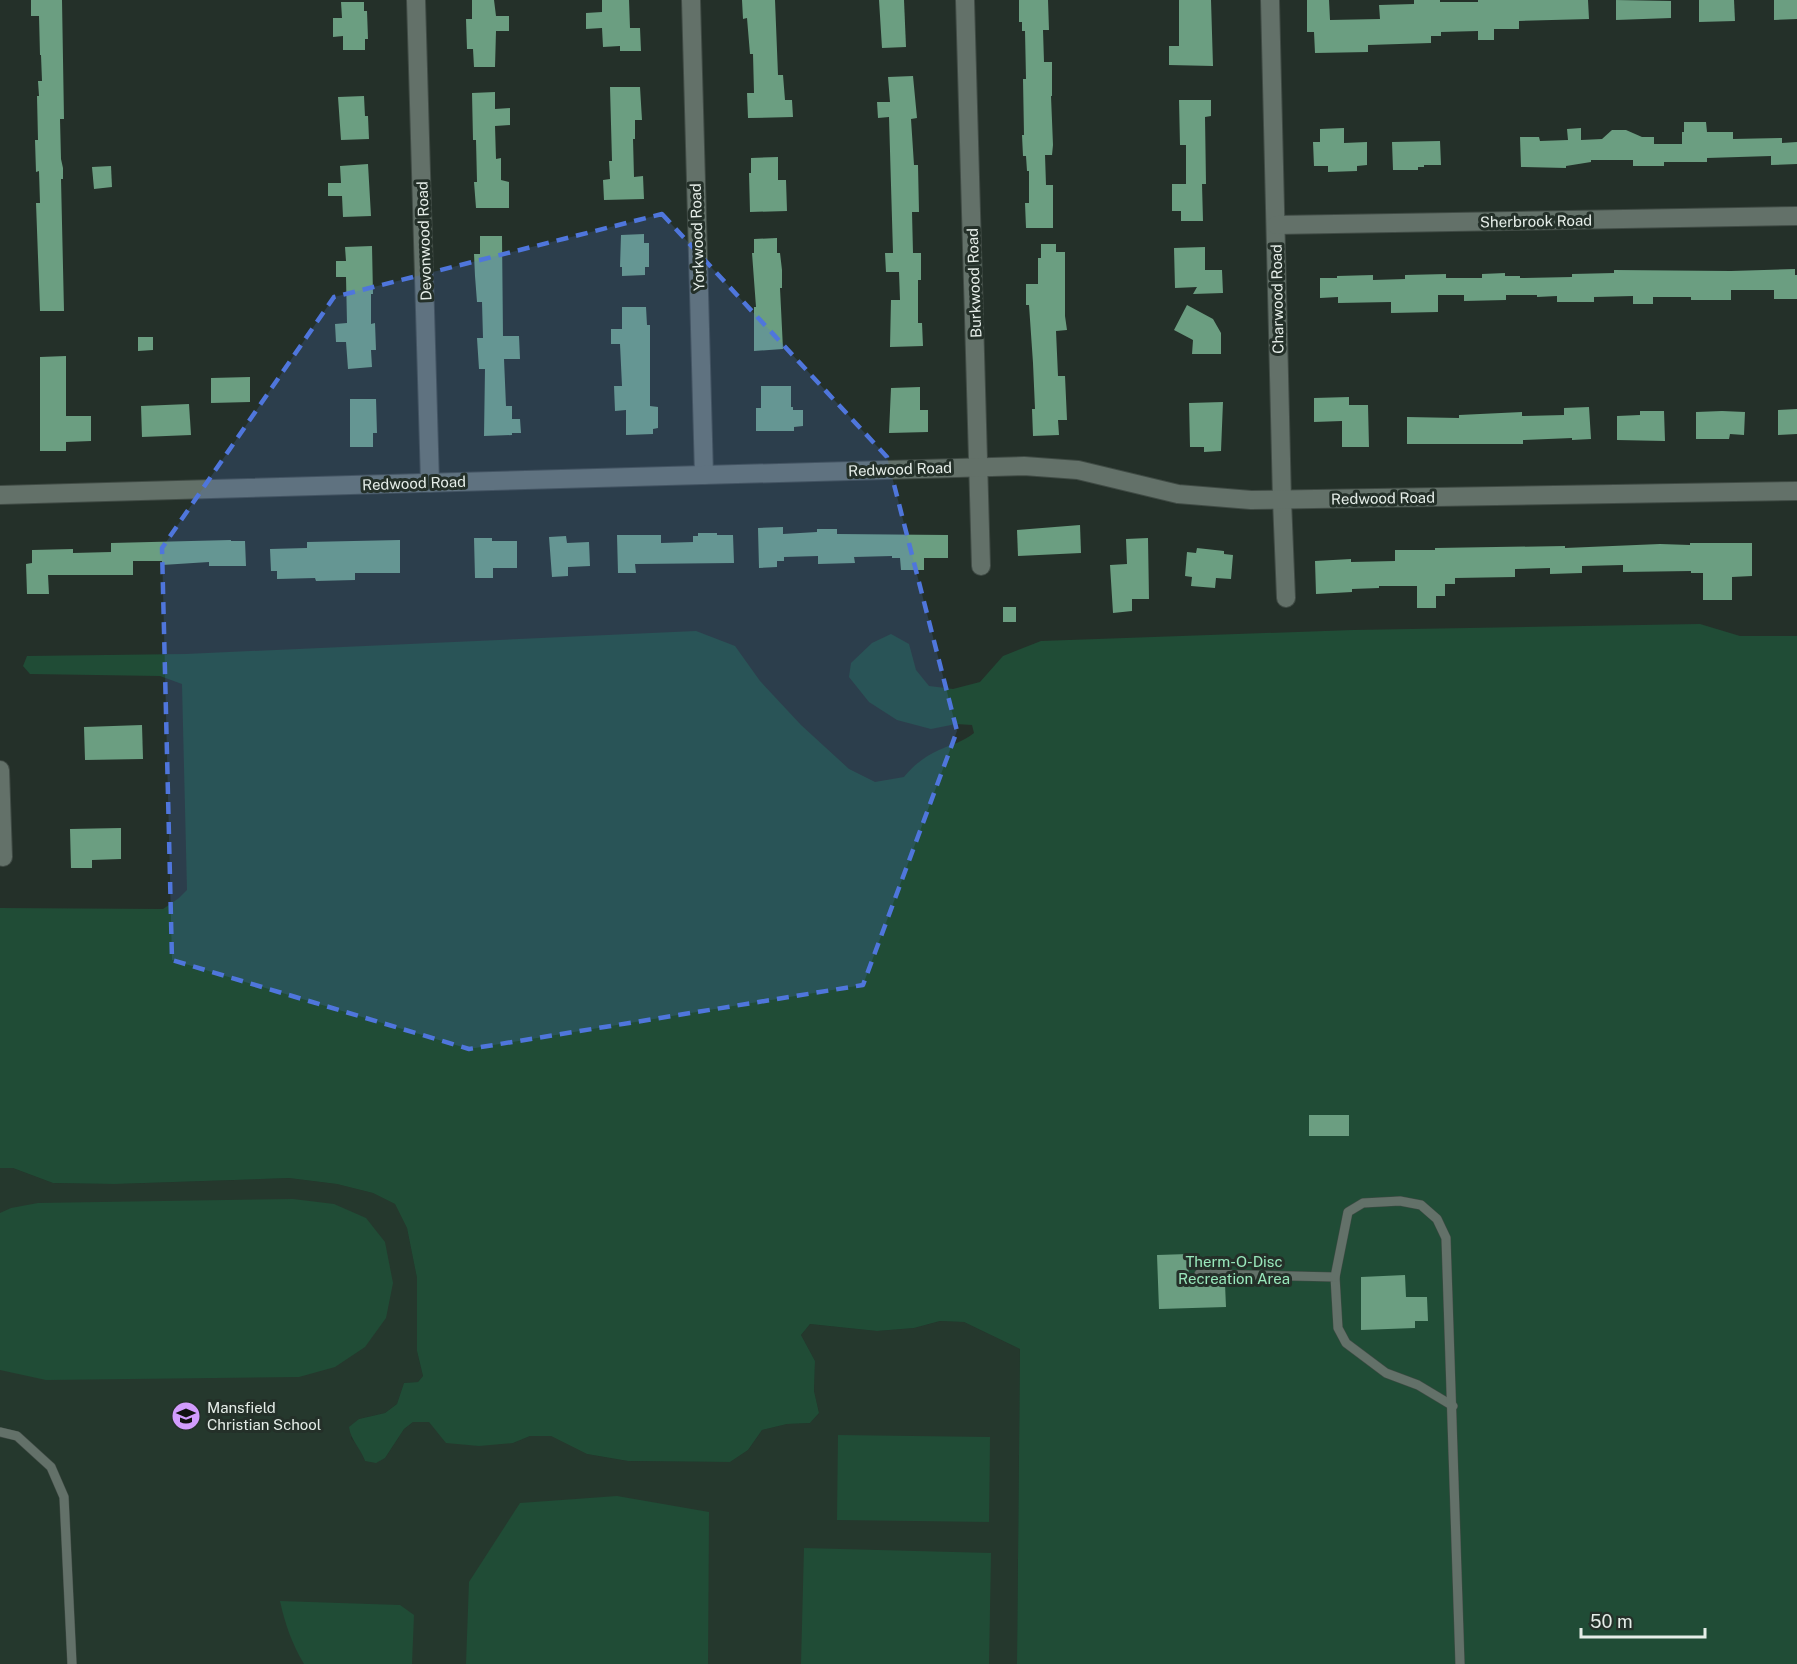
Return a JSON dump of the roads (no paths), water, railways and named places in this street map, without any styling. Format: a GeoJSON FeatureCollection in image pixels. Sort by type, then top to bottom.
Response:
{"type":"FeatureCollection","features":[{"type":"Feature","properties":{"kind":"street","name":"Devonwood Road"},"geometry":{"type":"LineString","coordinates":[[416,0],[430,483]]}},
{"type":"Feature","properties":{"kind":"street","name":"Yorkwood Road"},"geometry":{"type":"LineString","coordinates":[[691,0],[704,475]]}},
{"type":"Feature","properties":{"kind":"street","name":"Burkwood Road"},"geometry":{"type":"LineString","coordinates":[[965,0],[981,566]]}},
{"type":"Feature","properties":{"kind":"street","name":"Charwood Road"},"geometry":{"type":"LineString","coordinates":[[1270,0],[1286,598]]}},
{"type":"Feature","properties":{"kind":"street","name":"Sherbrook Road"},"geometry":{"type":"LineString","coordinates":[[1276,225],[1797,216]]}},
{"type":"Feature","properties":{"kind":"street","name":"Redwood Road"},"geometry":{"type":"LineString","coordinates":[[0,495],[1024,466],[1078,470],[1178,494],[1242,499],[1797,491]]}},
{"type":"Feature","properties":{"kind":"street"},"geometry":{"type":"LineString","coordinates":[[0,770],[3,857]]}},
{"type":"Feature","properties":{"kind":"lane"},"geometry":{"type":"LineString","coordinates":[[1453,1406],[1418,1385],[1386,1373],[1346,1343],[1338,1328],[1335,1277],[1348,1212],[1363,1203],[1400,1201],[1420,1205],[1437,1219],[1446,1238],[1453,1406],[1460,1664]]}},
{"type":"Feature","properties":{"kind":"lane"},"geometry":{"type":"LineString","coordinates":[[1199,1274],[1335,1277]]}},
{"type":"Feature","properties":{"kind":"lane"},"geometry":{"type":"LineString","coordinates":[[0,1432],[17,1436],[51,1467],[64,1497],[72,1664]]}},
{"type":"Feature","properties":{"kind":"place","name":"Mansfield Christian School"},"geometry":{"type":"Point","coordinates":[186,1416]}},
{"type":"Feature","properties":{"kind":"park label","name":"Therm-O-Disc Recreation Area"},"geometry":{"type":"Point","coordinates":[1234,1270]}}]}
